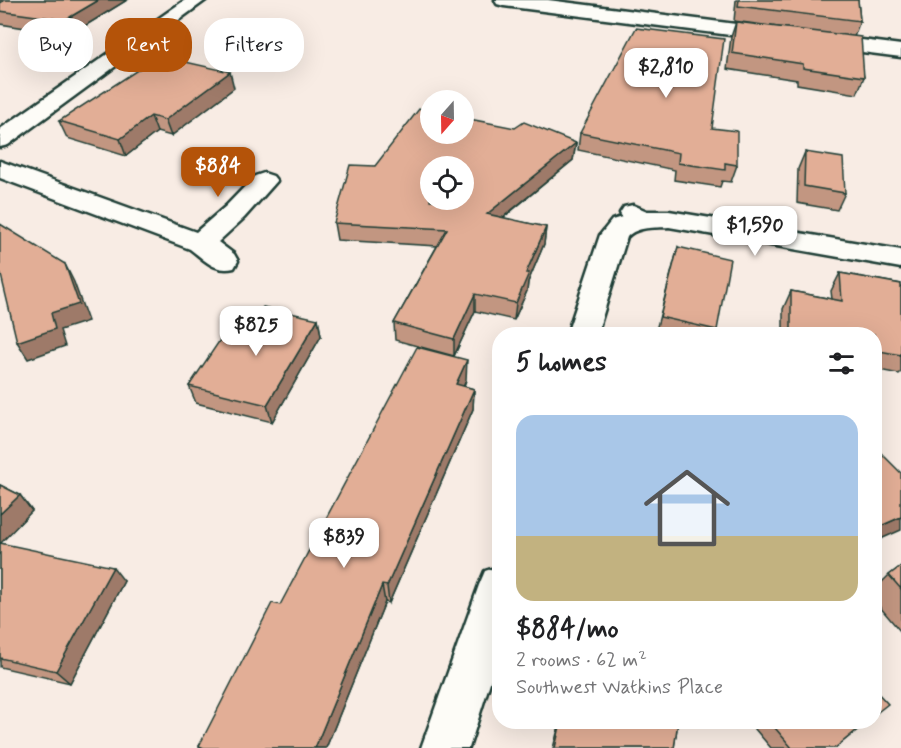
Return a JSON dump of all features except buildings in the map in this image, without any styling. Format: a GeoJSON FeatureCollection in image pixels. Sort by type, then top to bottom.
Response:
{"type":"FeatureCollection","features":[{"type":"Feature","properties":{"kind":"street"},"geometry":{"type":"LineString","coordinates":[[0,140],[197,0]]}},
{"type":"Feature","properties":{"kind":"street"},"geometry":{"type":"LineString","coordinates":[[504,0],[901,51]]}},
{"type":"Feature","properties":{"kind":"street"},"geometry":{"type":"LineString","coordinates":[[0,169],[200,243],[224,261]]}},
{"type":"Feature","properties":{"kind":"street"},"geometry":{"type":"LineString","coordinates":[[200,243],[235,212],[264,181]]}},
{"type":"Feature","properties":{"kind":"street"},"geometry":{"type":"LineString","coordinates":[[584,327],[617,230],[637,217],[669,219],[901,259]]}},
{"type":"Feature","properties":{"kind":"street"},"geometry":{"type":"LineString","coordinates":[[445,748],[492,609]]}}]}
